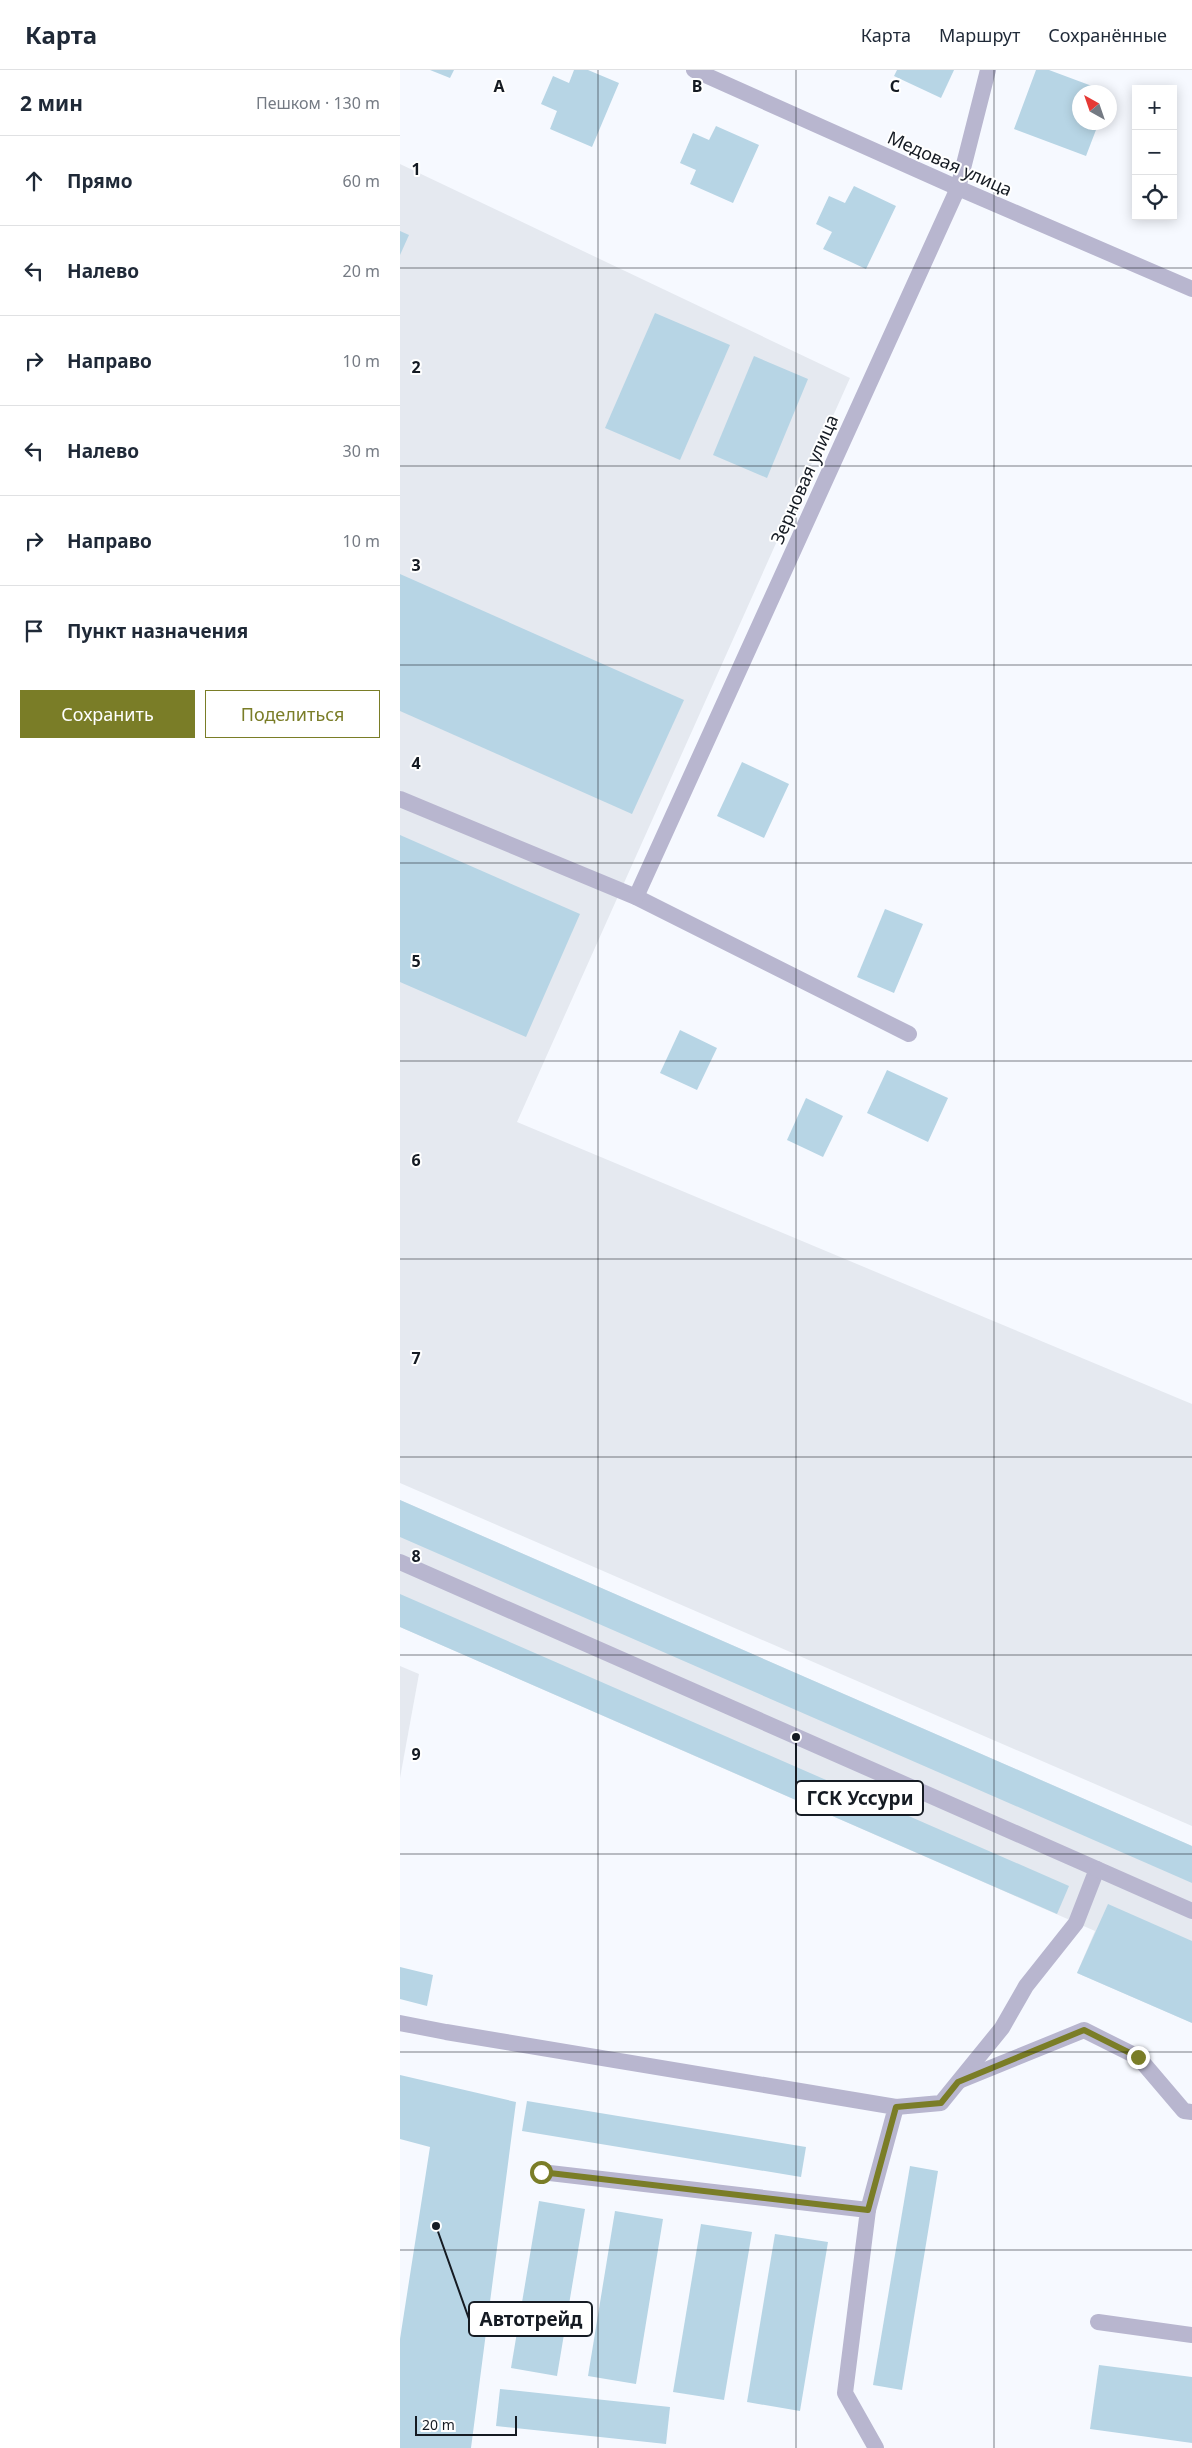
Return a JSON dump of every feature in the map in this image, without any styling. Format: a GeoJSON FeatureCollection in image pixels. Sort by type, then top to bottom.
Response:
{"type":"FeatureCollection","features":[{"type":"Feature","properties":{"kind":"lane","name":"Медовая улица"},"geometry":{"type":"LineString","coordinates":[[694,70],[958,188],[1192,289]]}},
{"type":"Feature","properties":{"kind":"lane","name":"Зерновая улица"},"geometry":{"type":"LineString","coordinates":[[636,897],[958,188],[988,70]]}},
{"type":"Feature","properties":{"kind":"lane"},"geometry":{"type":"LineString","coordinates":[[400,799],[636,897],[909,1034]]}},
{"type":"Feature","properties":{"kind":"lane"},"geometry":{"type":"LineString","coordinates":[[400,1562],[1192,1911]]}},
{"type":"Feature","properties":{"kind":"lane"},"geometry":{"type":"LineString","coordinates":[[400,2023],[896,2107],[941,2103],[1002,2028],[1026,1986],[1076,1923],[1097,1869]]}},
{"type":"Feature","properties":{"kind":"lane"},"geometry":{"type":"LineString","coordinates":[[958,2082],[1084,2030],[1138,2057],[1184,2111],[1192,2112]]}},
{"type":"Feature","properties":{"kind":"lane"},"geometry":{"type":"LineString","coordinates":[[876,2448],[845,2393],[868,2210],[896,2107]]}},
{"type":"Feature","properties":{"kind":"lane"},"geometry":{"type":"LineString","coordinates":[[541,2172],[868,2210]]}},
{"type":"Feature","properties":{"kind":"lane"},"geometry":{"type":"LineString","coordinates":[[1098,2322],[1192,2335]]}},
{"type":"Feature","properties":{"kind":"shaded area"},"geometry":{"type":"Polygon","coordinates":[[[400,164],[850,378],[517,1122],[1192,1404],[1192,1826],[400,1483],[400,164]]]}},
{"type":"Feature","properties":{"kind":"shaded area"},"geometry":{"type":"Polygon","coordinates":[[[400,1500],[1192,1846],[1192,2023],[1077,1973],[1095,1931],[400,1627],[400,1500]]]}},
{"type":"Feature","properties":{"kind":"shaded area"},"geometry":{"type":"Polygon","coordinates":[[[400,1666],[419,1674],[400,1778],[400,1666]]]}},
{"type":"Feature","properties":{"kind":"building"},"geometry":{"type":"Polygon","coordinates":[[[430,70],[454,70],[450,78],[430,70]]]}},
{"type":"Feature","properties":{"kind":"building"},"geometry":{"type":"Polygon","coordinates":[[[574,70],[588,70],[619,83],[592,147],[550,129],[557,111],[541,104],[553,76],[569,83],[574,70]]]}},
{"type":"Feature","properties":{"kind":"building"},"geometry":{"type":"Polygon","coordinates":[[[897,70],[954,70],[941,98],[894,76],[897,70]]]}},
{"type":"Feature","properties":{"kind":"building"},"geometry":{"type":"Polygon","coordinates":[[[1036,70],[1049,70],[1089,85],[1072,85],[1072,130],[1096,130],[1086,156],[1014,129],[1036,70]]]}},
{"type":"Feature","properties":{"kind":"building"},"geometry":{"type":"Polygon","coordinates":[[[716,126],[759,145],[733,203],[690,184],[696,170],[680,163],[693,133],[709,140],[716,126]]]}},
{"type":"Feature","properties":{"kind":"building"},"geometry":{"type":"Polygon","coordinates":[[[854,186],[896,206],[866,269],[823,249],[832,232],[816,224],[829,196],[845,203],[854,186]]]}},
{"type":"Feature","properties":{"kind":"building"},"geometry":{"type":"Polygon","coordinates":[[[400,231],[409,235],[400,255],[400,231]]]}},
{"type":"Feature","properties":{"kind":"building"},"geometry":{"type":"Polygon","coordinates":[[[655,313],[730,345],[680,460],[605,428],[655,313]]]}},
{"type":"Feature","properties":{"kind":"building"},"geometry":{"type":"Polygon","coordinates":[[[754,356],[808,379],[767,478],[713,455],[754,356]]]}},
{"type":"Feature","properties":{"kind":"building"},"geometry":{"type":"Polygon","coordinates":[[[400,574],[684,700],[632,814],[400,711],[400,574]]]}},
{"type":"Feature","properties":{"kind":"building"},"geometry":{"type":"Polygon","coordinates":[[[742,762],[789,784],[764,838],[717,816],[742,762]]]}},
{"type":"Feature","properties":{"kind":"building"},"geometry":{"type":"Polygon","coordinates":[[[400,835],[580,914],[526,1037],[400,982],[400,835]]]}},
{"type":"Feature","properties":{"kind":"building"},"geometry":{"type":"Polygon","coordinates":[[[885,909],[923,924],[894,993],[857,977],[885,909]]]}},
{"type":"Feature","properties":{"kind":"building"},"geometry":{"type":"Polygon","coordinates":[[[680,1030],[717,1048],[697,1090],[660,1073],[680,1030]]]}},
{"type":"Feature","properties":{"kind":"building"},"geometry":{"type":"Polygon","coordinates":[[[887,1070],[948,1098],[928,1142],[867,1113],[887,1070]]]}},
{"type":"Feature","properties":{"kind":"building"},"geometry":{"type":"Polygon","coordinates":[[[806,1098],[843,1116],[823,1157],[787,1140],[806,1098]]]}},
{"type":"Feature","properties":{"kind":"building"},"geometry":{"type":"Polygon","coordinates":[[[400,1500],[1192,1846],[1192,1883],[400,1537],[400,1500]]]}},
{"type":"Feature","properties":{"kind":"building"},"geometry":{"type":"Polygon","coordinates":[[[400,1594],[1069,1886],[1057,1914],[400,1627],[400,1594]]]}},
{"type":"Feature","properties":{"kind":"building"},"geometry":{"type":"Polygon","coordinates":[[[1108,1904],[1192,1941],[1192,2023],[1077,1973],[1108,1904]]]}},
{"type":"Feature","properties":{"kind":"building"},"geometry":{"type":"Polygon","coordinates":[[[400,1967],[433,1975],[427,2006],[400,1999],[400,1967]]]}},
{"type":"Feature","properties":{"kind":"building"},"geometry":{"type":"Polygon","coordinates":[[[400,2075],[516,2102],[471,2448],[400,2448],[400,2339],[430,2147],[400,2139],[400,2075]]]}},
{"type":"Feature","properties":{"kind":"building"},"geometry":{"type":"Polygon","coordinates":[[[527,2101],[806,2147],[801,2177],[522,2131],[527,2101]]]}},
{"type":"Feature","properties":{"kind":"building"},"geometry":{"type":"Polygon","coordinates":[[[910,2166],[938,2171],[902,2390],[873,2385],[910,2166]]]}},
{"type":"Feature","properties":{"kind":"building"},"geometry":{"type":"Polygon","coordinates":[[[539,2201],[585,2209],[557,2376],[511,2368],[539,2201]]]}},
{"type":"Feature","properties":{"kind":"building"},"geometry":{"type":"Polygon","coordinates":[[[615,2211],[663,2219],[636,2384],[588,2376],[615,2211]]]}},
{"type":"Feature","properties":{"kind":"building"},"geometry":{"type":"Polygon","coordinates":[[[701,2224],[752,2232],[724,2400],[673,2392],[701,2224]]]}},
{"type":"Feature","properties":{"kind":"building"},"geometry":{"type":"Polygon","coordinates":[[[775,2234],[828,2242],[800,2411],[747,2402],[775,2234]]]}},
{"type":"Feature","properties":{"kind":"building"},"geometry":{"type":"Polygon","coordinates":[[[1099,2365],[1192,2377],[1192,2443],[1090,2429],[1099,2365]]]}},
{"type":"Feature","properties":{"kind":"building"},"geometry":{"type":"Polygon","coordinates":[[[500,2389],[670,2407],[666,2444],[496,2426],[500,2389]]]}},
{"type":"Feature","properties":{"kind":"place","name":"ГСК Уссури"},"geometry":{"type":"Point","coordinates":[796,1737]}},
{"type":"Feature","properties":{"kind":"place","name":"Автотрейд"},"geometry":{"type":"Point","coordinates":[436,2226]}},
{"type":"Feature","properties":{"kind":"route"},"geometry":{"type":"LineString","coordinates":[[541,2172],[868,2210],[896,2107],[941,2103],[958,2082],[1084,2030],[1138,2057]]}}]}
